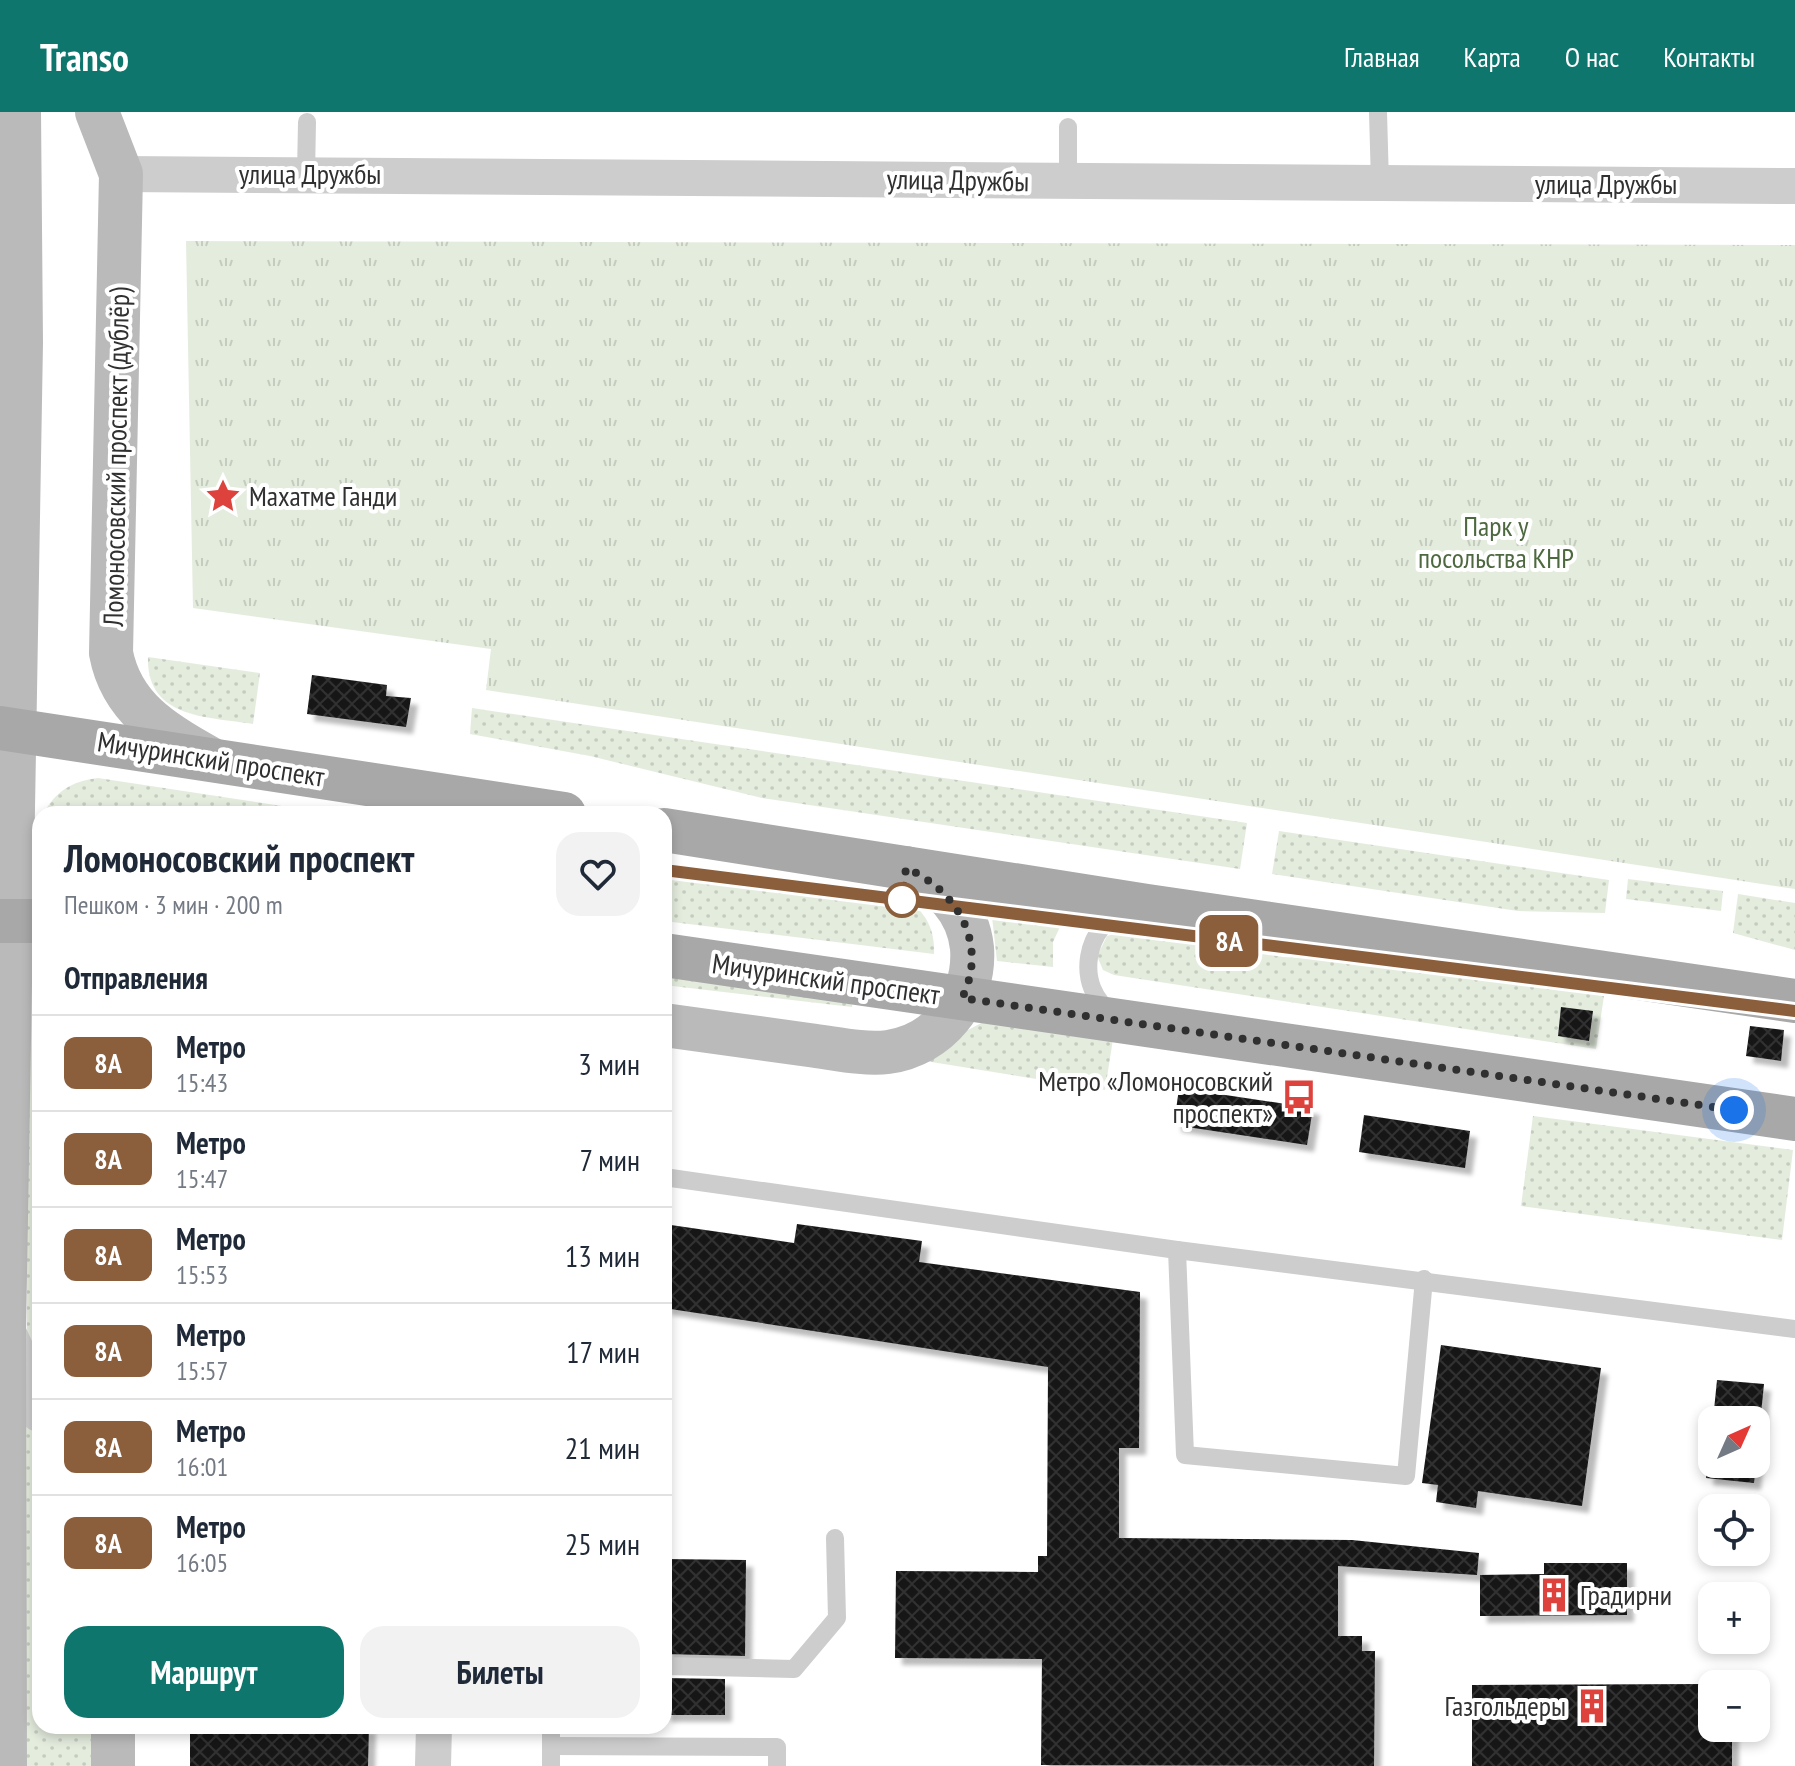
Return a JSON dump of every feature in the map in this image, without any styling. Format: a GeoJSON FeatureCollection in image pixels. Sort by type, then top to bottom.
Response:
{"type":"FeatureCollection","features":[{"type":"Feature","properties":{"kind":"main road"},"geometry":{"type":"LineString","coordinates":[[5,1766],[4,1053],[16,921],[6,728],[21,342],[19,112]]}},
{"type":"Feature","properties":{"kind":"main road"},"geometry":{"type":"LineString","coordinates":[[97,112],[121,174]]}},
{"type":"Feature","properties":{"kind":"main road","name":"Ломоносовский проспект (дублёр)"},"geometry":{"type":"LineString","coordinates":[[121,174],[111,653],[115,674],[124,693],[144,716],[174,739],[209,758]]}},
{"type":"Feature","properties":{"kind":"main road","name":"Мичуринский проспект"},"geometry":{"type":"LineString","coordinates":[[6,728],[513,806]]}},
{"type":"Feature","properties":{"kind":"main road"},"geometry":{"type":"LineString","coordinates":[[672,831],[1147,906],[1795,1001]]}},
{"type":"Feature","properties":{"kind":"main road"},"geometry":{"type":"LineString","coordinates":[[672,1026],[886,1052],[926,1039],[943,1026],[962,998],[971,970],[967,928],[945,891],[929,878],[906,868]]}},
{"type":"Feature","properties":{"kind":"main road","name":"Мичуринский проспект"},"geometry":{"type":"LineString","coordinates":[[672,956],[1795,1119]]}},
{"type":"Feature","properties":{"kind":"main road"},"geometry":{"type":"LineString","coordinates":[[113,1734],[113,1766]]}},
{"type":"Feature","properties":{"kind":"street","name":"Ломоносовский проспект (дублёр)"},"geometry":{"type":"LineString","coordinates":[[121,112],[121,174]]}},
{"type":"Feature","properties":{"kind":"street","name":"улица Дружбы"},"geometry":{"type":"LineString","coordinates":[[121,174],[1795,186]]}},
{"type":"Feature","properties":{"kind":"street"},"geometry":{"type":"LineString","coordinates":[[4,1333],[32,1393]]}},
{"type":"Feature","properties":{"kind":"street"},"geometry":{"type":"LineString","coordinates":[[433,1766],[434,1734]]}},
{"type":"Feature","properties":{"kind":"lane"},"geometry":{"type":"LineString","coordinates":[[1378,112],[1380,183]]}},
{"type":"Feature","properties":{"kind":"lane"},"geometry":{"type":"LineString","coordinates":[[306,174],[307,122]]}},
{"type":"Feature","properties":{"kind":"lane"},"geometry":{"type":"LineString","coordinates":[[1068,127],[1068,181]]}},
{"type":"Feature","properties":{"kind":"lane"},"geometry":{"type":"LineString","coordinates":[[1130,1023],[1108,1010],[1097,997],[1089,974],[1090,949],[1108,921],[1122,912],[1147,906]]}},
{"type":"Feature","properties":{"kind":"lane"},"geometry":{"type":"LineString","coordinates":[[672,1178],[1177,1250],[1424,1279],[1795,1329]]}},
{"type":"Feature","properties":{"kind":"lane"},"geometry":{"type":"LineString","coordinates":[[1177,1250],[1185,1455],[1406,1476],[1424,1279]]}},
{"type":"Feature","properties":{"kind":"lane"},"geometry":{"type":"LineString","coordinates":[[672,1666],[794,1669],[837,1618],[835,1538]]}},
{"type":"Feature","properties":{"kind":"lane"},"geometry":{"type":"LineString","coordinates":[[551,1734],[551,1766]]}},
{"type":"Feature","properties":{"kind":"lane"},"geometry":{"type":"LineString","coordinates":[[551,1746],[777,1747],[777,1766]]}},
{"type":"Feature","properties":{"kind":"green space","name":"Парк у посольства КНР"},"geometry":{"type":"Polygon","coordinates":[[[186,241],[1795,245],[1795,889],[486,690],[491,649],[193,608],[186,241]]]}},
{"type":"Feature","properties":{"kind":"green space"},"geometry":{"type":"Polygon","coordinates":[[[148,657],[260,673],[253,724],[200,716],[169,704],[157,693],[150,677],[148,657]]]}},
{"type":"Feature","properties":{"kind":"green space"},"geometry":{"type":"Polygon","coordinates":[[[472,708],[1247,823],[1240,869],[762,798],[590,756],[470,734],[472,708]]]}},
{"type":"Feature","properties":{"kind":"green space"},"geometry":{"type":"Polygon","coordinates":[[[98,778],[282,806],[48,806],[66,788],[98,778]]]}},
{"type":"Feature","properties":{"kind":"green space"},"geometry":{"type":"Polygon","coordinates":[[[1279,831],[1609,880],[1605,913],[1518,911],[1272,874],[1279,831]]]}},
{"type":"Feature","properties":{"kind":"green space"},"geometry":{"type":"Polygon","coordinates":[[[672,864],[902,895],[927,920],[933,935],[934,954],[672,922],[672,864]]]}},
{"type":"Feature","properties":{"kind":"green space"},"geometry":{"type":"Polygon","coordinates":[[[1628,879],[1723,891],[1721,911],[1626,899],[1628,879]]]}},
{"type":"Feature","properties":{"kind":"green space"},"geometry":{"type":"Polygon","coordinates":[[[1738,894],[1795,903],[1795,950],[1733,933],[1738,894]]]}},
{"type":"Feature","properties":{"kind":"green space"},"geometry":{"type":"Polygon","coordinates":[[[991,908],[1065,916],[1053,942],[1053,967],[997,961],[991,908]]]}},
{"type":"Feature","properties":{"kind":"green space"},"geometry":{"type":"Polygon","coordinates":[[[1117,933],[1283,957],[1495,969],[1606,983],[1596,1049],[1114,975],[1103,970],[1097,956],[1107,936],[1117,933]]]}},
{"type":"Feature","properties":{"kind":"green space"},"geometry":{"type":"Polygon","coordinates":[[[27,958],[32,958],[32,1356],[27,1337],[27,958]]]}},
{"type":"Feature","properties":{"kind":"green space"},"geometry":{"type":"Polygon","coordinates":[[[672,969],[854,994],[852,1007],[672,986],[672,969]]]}},
{"type":"Feature","properties":{"kind":"green space"},"geometry":{"type":"Polygon","coordinates":[[[987,1020],[1113,1039],[1105,1090],[913,1059],[987,1020]]]}},
{"type":"Feature","properties":{"kind":"green space"},"geometry":{"type":"Polygon","coordinates":[[[1533,1116],[1793,1150],[1782,1240],[1521,1206],[1533,1116]]]}},
{"type":"Feature","properties":{"kind":"green space"},"geometry":{"type":"Polygon","coordinates":[[[26,1422],[32,1425],[32,1734],[92,1734],[92,1766],[23,1766],[26,1422]]]}},
{"type":"Feature","properties":{"kind":"building"},"geometry":{"type":"Polygon","coordinates":[[[312,675],[387,685],[386,696],[411,698],[406,727],[307,714],[312,675]]]}},
{"type":"Feature","properties":{"kind":"building"},"geometry":{"type":"Polygon","coordinates":[[[1561,1007],[1593,1011],[1589,1041],[1558,1036],[1561,1007]]]}},
{"type":"Feature","properties":{"kind":"building"},"geometry":{"type":"Polygon","coordinates":[[[1750,1026],[1784,1030],[1781,1061],[1746,1056],[1750,1026]]]}},
{"type":"Feature","properties":{"kind":"building"},"geometry":{"type":"Polygon","coordinates":[[[1179,1088],[1313,1108],[1307,1145],[1174,1125],[1179,1088]]]}},
{"type":"Feature","properties":{"kind":"building"},"geometry":{"type":"Polygon","coordinates":[[[1364,1115],[1470,1131],[1465,1168],[1359,1152],[1364,1115]]]}},
{"type":"Feature","properties":{"kind":"building"},"geometry":{"type":"Polygon","coordinates":[[[797,1224],[922,1241],[919,1262],[1140,1292],[1139,1448],[1119,1448],[1119,1538],[1352,1540],[1479,1553],[1477,1575],[1338,1566],[1338,1636],[1362,1636],[1362,1651],[1375,1651],[1374,1766],[1041,1765],[1042,1659],[895,1658],[896,1571],[1038,1572],[1038,1556],[1047,1556],[1048,1367],[672,1309],[672,1225],[794,1243],[797,1224]]]}},
{"type":"Feature","properties":{"kind":"building"},"geometry":{"type":"Polygon","coordinates":[[[1441,1345],[1601,1368],[1582,1506],[1478,1491],[1476,1508],[1436,1502],[1438,1485],[1422,1483],[1441,1345]]]}},
{"type":"Feature","properties":{"kind":"building"},"geometry":{"type":"Polygon","coordinates":[[[1717,1380],[1764,1384],[1762,1406],[1714,1406],[1717,1380]]]}},
{"type":"Feature","properties":{"kind":"building"},"geometry":{"type":"Polygon","coordinates":[[[1706,1478],[1755,1478],[1754,1483],[1706,1478]]]}},
{"type":"Feature","properties":{"kind":"building"},"geometry":{"type":"Polygon","coordinates":[[[672,1559],[746,1560],[745,1656],[672,1654],[672,1559]]]}},
{"type":"Feature","properties":{"kind":"building","name":"Градирни"},"geometry":{"type":"Polygon","coordinates":[[[1544,1563],[1627,1563],[1627,1615],[1480,1616],[1480,1575],[1544,1574],[1544,1563]]]}},
{"type":"Feature","properties":{"kind":"building"},"geometry":{"type":"Polygon","coordinates":[[[672,1678],[725,1679],[725,1715],[672,1715],[672,1678]]]}},
{"type":"Feature","properties":{"kind":"building","name":"Газгольдеры"},"geometry":{"type":"Polygon","coordinates":[[[1698,1684],[1698,1742],[1732,1742],[1732,1766],[1472,1766],[1472,1685],[1698,1684]]]}},
{"type":"Feature","properties":{"kind":"building"},"geometry":{"type":"Polygon","coordinates":[[[190,1734],[369,1734],[368,1766],[190,1766],[190,1734]]]}},
{"type":"Feature","properties":{"kind":"metro line","name":"8А"},"geometry":{"type":"LineString","coordinates":[[672,871],[1795,1011]]}},
{"type":"Feature","properties":{"kind":"place","name":"Махатме Ганди"},"geometry":{"type":"Point","coordinates":[223,496]}},
{"type":"Feature","properties":{"kind":"place","name":"Метро «Ломоносовский проспект»"},"geometry":{"type":"Point","coordinates":[1299,1097]}},
{"type":"Feature","properties":{"kind":"place","name":"Градирни"},"geometry":{"type":"Point","coordinates":[1554,1595]}},
{"type":"Feature","properties":{"kind":"place","name":"Газгольдеры"},"geometry":{"type":"Point","coordinates":[1592,1706]}},
{"type":"Feature","properties":{"kind":"route"},"geometry":{"type":"LineString","coordinates":[[902,900],[906,868],[929,878],[945,891],[958,909],[972,949],[971,970],[962,998],[1734,1110]]}}]}
